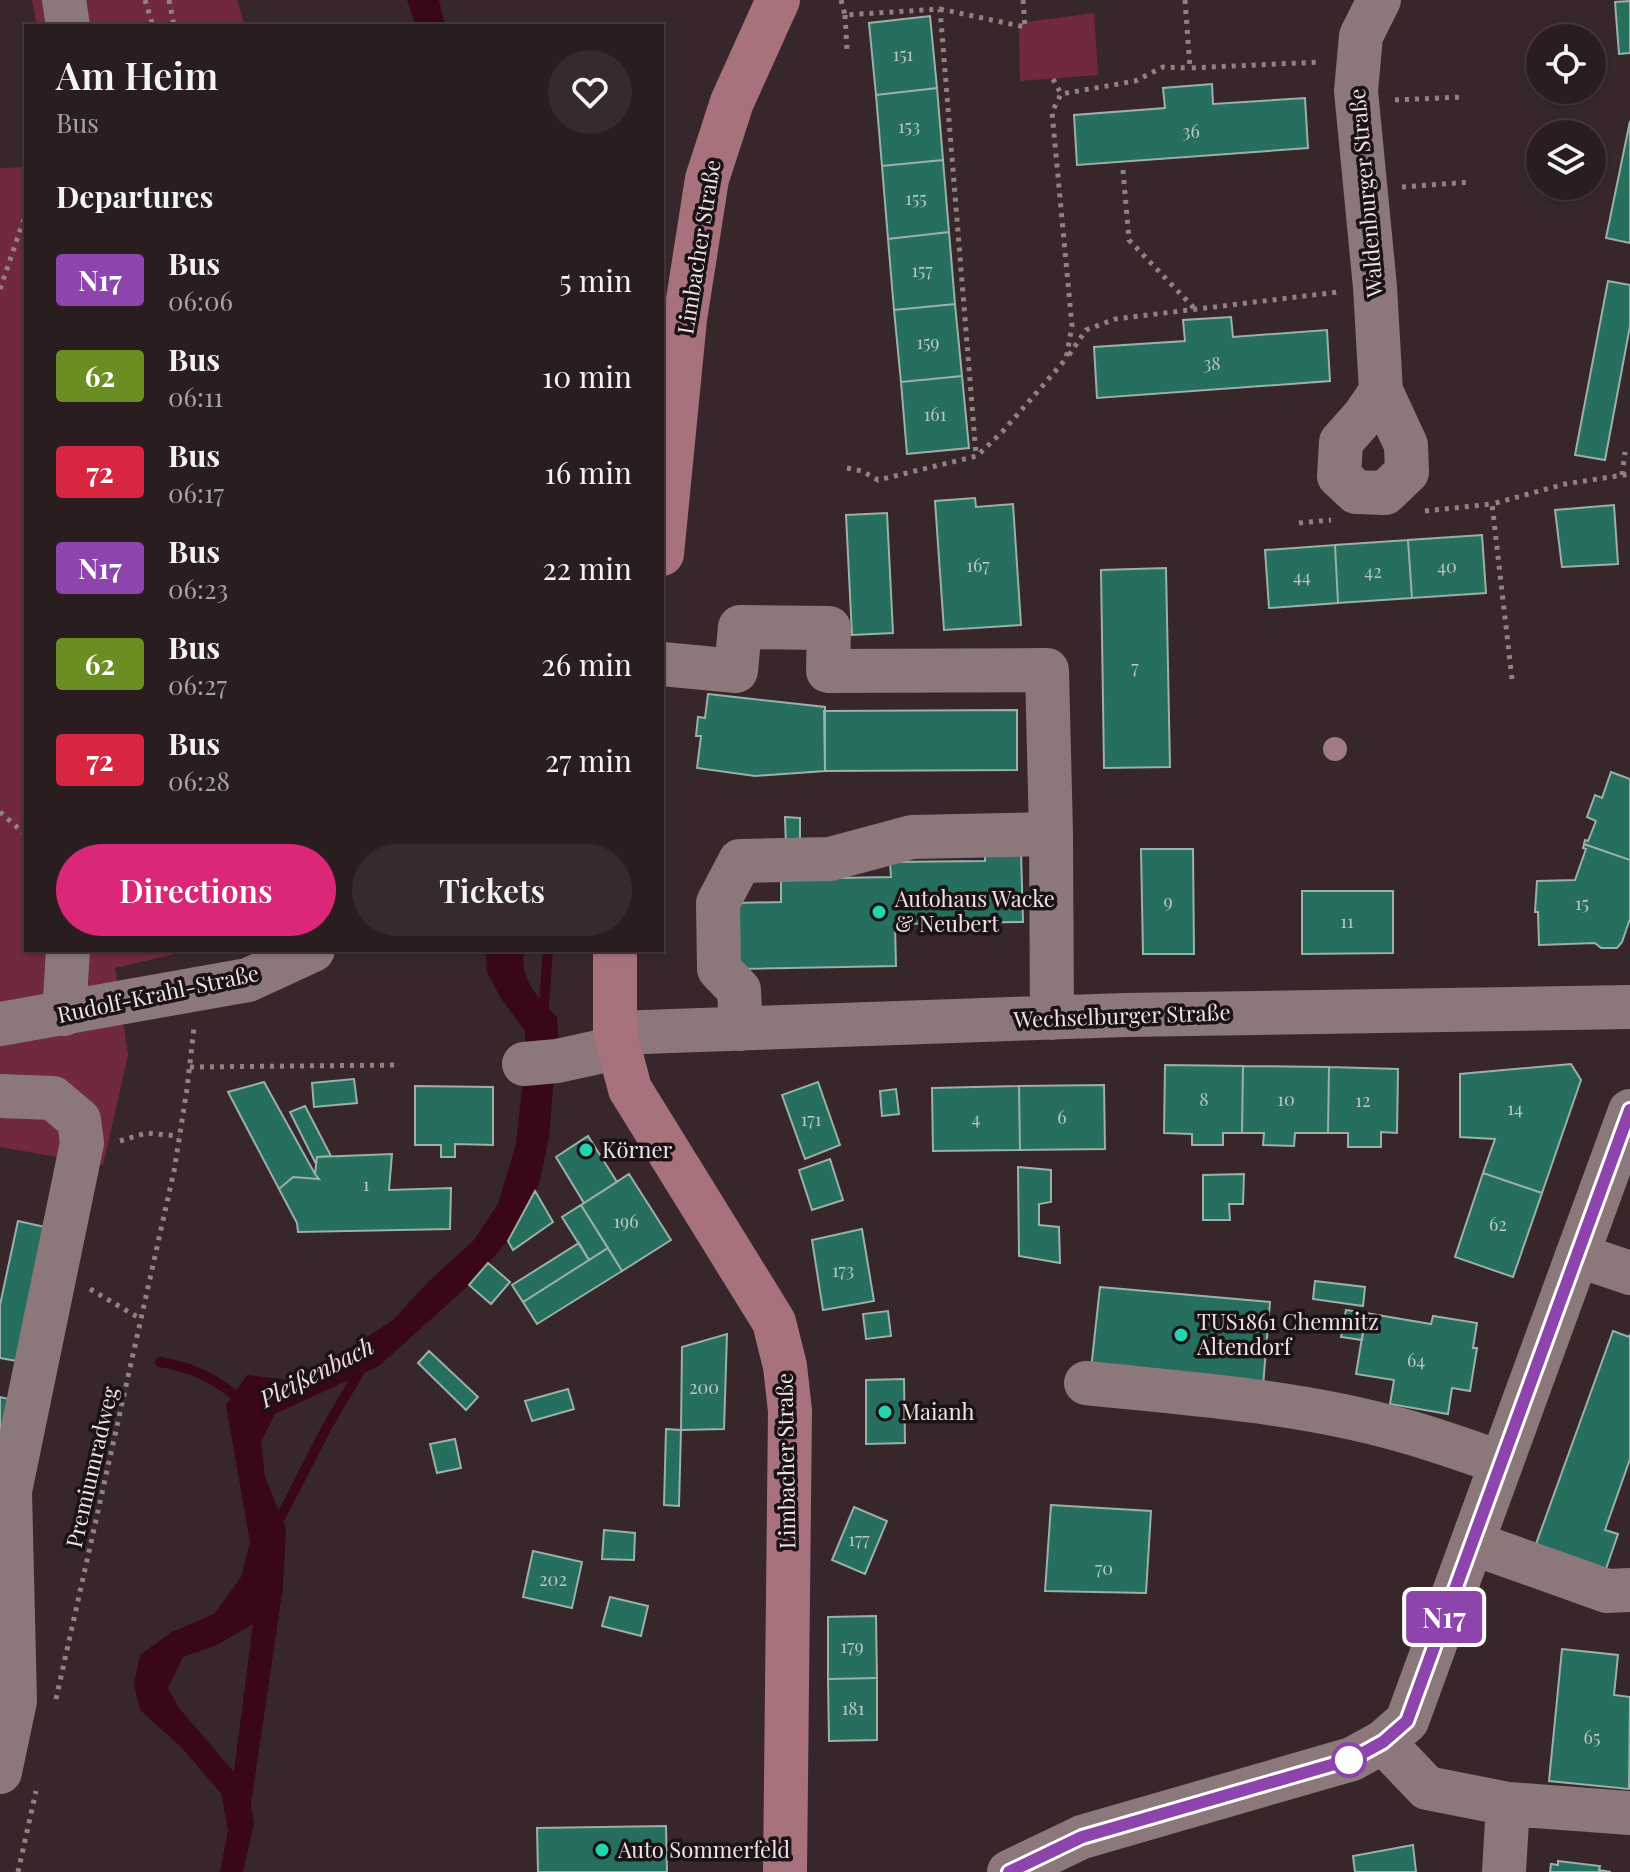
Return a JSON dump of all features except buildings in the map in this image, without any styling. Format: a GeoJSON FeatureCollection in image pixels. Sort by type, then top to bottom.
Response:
{"type":"FeatureCollection","features":[{"type":"Feature","properties":{"kind":"main road","name":"Limbacher Straße"},"geometry":{"type":"LineString","coordinates":[[664,534],[685,319],[707,179],[732,102],[778,0]]}},
{"type":"Feature","properties":{"kind":"main road","name":"Limbacher Straße"},"geometry":{"type":"LineString","coordinates":[[615,952],[616,1041],[630,1089],[774,1322],[785,1366],[790,1411],[785,1872]]}},
{"type":"Feature","properties":{"kind":"street"},"geometry":{"type":"LineString","coordinates":[[64,0],[68,24]]}},
{"type":"Feature","properties":{"kind":"street","name":"Waldenburger Straße"},"geometry":{"type":"LineString","coordinates":[[1379,0],[1361,36],[1358,102],[1381,391]]}},
{"type":"Feature","properties":{"kind":"street"},"geometry":{"type":"LineString","coordinates":[[664,664],[736,671],[740,627],[829,628],[828,671],[1047,670],[1052,1018]]}},
{"type":"Feature","properties":{"kind":"street"},"geometry":{"type":"LineString","coordinates":[[741,1029],[739,990],[719,969],[718,903],[740,861],[830,859],[912,837],[1051,834]]}},
{"type":"Feature","properties":{"kind":"street"},"geometry":{"type":"LineString","coordinates":[[64,1014],[68,952]]}},
{"type":"Feature","properties":{"kind":"street","name":"Rudolf-Krahl-Straße"},"geometry":{"type":"LineString","coordinates":[[0,1024],[248,980],[309,952]]}},
{"type":"Feature","properties":{"kind":"street","name":"Wechselburger Straße"},"geometry":{"type":"LineString","coordinates":[[540,1063],[616,1041],[741,1029],[1052,1018],[1630,1007]]}},
{"type":"Feature","properties":{"kind":"street"},"geometry":{"type":"LineString","coordinates":[[0,1096],[53,1098],[79,1120],[82,1143],[10,1491],[19,1777]]}},
{"type":"Feature","properties":{"kind":"street"},"geometry":{"type":"LineString","coordinates":[[1009,1872],[1082,1837],[1352,1759],[1383,1742],[1407,1721],[1499,1462],[1630,1111]]}},
{"type":"Feature","properties":{"kind":"street"},"geometry":{"type":"LineString","coordinates":[[1577,1255],[1630,1273]]}},
{"type":"Feature","properties":{"kind":"street"},"geometry":{"type":"LineString","coordinates":[[1086,1383],[1211,1396],[1327,1413],[1400,1430],[1499,1462]]}},
{"type":"Feature","properties":{"kind":"street"},"geometry":{"type":"LineString","coordinates":[[1472,1543],[1607,1591],[1630,1590]]}},
{"type":"Feature","properties":{"kind":"street"},"geometry":{"type":"LineString","coordinates":[[1383,1742],[1427,1788],[1508,1804],[1630,1813]]}},
{"type":"Feature","properties":{"kind":"street"},"geometry":{"type":"LineString","coordinates":[[1504,1872],[1508,1804]]}},
{"type":"Feature","properties":{"kind":"path"},"geometry":{"type":"LineString","coordinates":[[145,0],[152,24]]}},
{"type":"Feature","properties":{"kind":"path"},"geometry":{"type":"LineString","coordinates":[[169,0],[174,24]]}},
{"type":"Feature","properties":{"kind":"path"},"geometry":{"type":"LineString","coordinates":[[841,0],[847,50]]}},
{"type":"Feature","properties":{"kind":"path"},"geometry":{"type":"LineString","coordinates":[[845,15],[940,9],[1025,27],[1023,0]]}},
{"type":"Feature","properties":{"kind":"path"},"geometry":{"type":"LineString","coordinates":[[1185,0],[1190,68]]}},
{"type":"Feature","properties":{"kind":"path"},"geometry":{"type":"LineString","coordinates":[[940,9],[977,456]]}},
{"type":"Feature","properties":{"kind":"path"},"geometry":{"type":"LineString","coordinates":[[1061,94],[1135,81],[1163,67],[1358,60]]}},
{"type":"Feature","properties":{"kind":"path"},"geometry":{"type":"LineString","coordinates":[[1053,79],[1061,94]]}},
{"type":"Feature","properties":{"kind":"path"},"geometry":{"type":"LineString","coordinates":[[1061,94],[1052,112],[1072,326],[1066,359]]}},
{"type":"Feature","properties":{"kind":"path"},"geometry":{"type":"LineString","coordinates":[[1358,102],[1463,97]]}},
{"type":"Feature","properties":{"kind":"path"},"geometry":{"type":"LineString","coordinates":[[1123,170],[1129,240],[1195,309]]}},
{"type":"Feature","properties":{"kind":"path"},"geometry":{"type":"LineString","coordinates":[[1365,189],[1471,182]]}},
{"type":"Feature","properties":{"kind":"path"},"geometry":{"type":"LineString","coordinates":[[0,289],[24,219]]}},
{"type":"Feature","properties":{"kind":"path"},"geometry":{"type":"LineString","coordinates":[[847,468],[862,471],[878,480],[977,456],[1066,359],[1086,330],[1115,319],[1375,287]]}},
{"type":"Feature","properties":{"kind":"path"},"geometry":{"type":"LineString","coordinates":[[1622,475],[1625,452]]}},
{"type":"Feature","properties":{"kind":"path"},"geometry":{"type":"LineString","coordinates":[[1419,511],[1492,504],[1565,484],[1630,474]]}},
{"type":"Feature","properties":{"kind":"path"},"geometry":{"type":"LineString","coordinates":[[1492,504],[1512,679]]}},
{"type":"Feature","properties":{"kind":"path"},"geometry":{"type":"LineString","coordinates":[[0,812],[24,833]]}},
{"type":"Feature","properties":{"kind":"path","name":"Premiumradweg"},"geometry":{"type":"LineString","coordinates":[[55,1707],[141,1319],[190,1067],[400,1065]]}},
{"type":"Feature","properties":{"kind":"path"},"geometry":{"type":"LineString","coordinates":[[80,1131],[121,1142],[146,1133],[179,1136]]}},
{"type":"Feature","properties":{"kind":"path"},"geometry":{"type":"LineString","coordinates":[[56,1268],[141,1319]]}},
{"type":"Feature","properties":{"kind":"path"},"geometry":{"type":"LineString","coordinates":[[18,1872],[19,1777]]}},
{"type":"Feature","properties":{"kind":"shaded area"},"geometry":{"type":"Polygon","coordinates":[[[32,0],[237,0],[244,24],[37,24],[32,0]]]}},
{"type":"Feature","properties":{"kind":"shaded area"},"geometry":{"type":"Polygon","coordinates":[[[1094,13],[1098,75],[1020,81],[1019,23],[1094,13]]]}},
{"type":"Feature","properties":{"kind":"shaded area"},"geometry":{"type":"Polygon","coordinates":[[[24,167],[24,952],[183,952],[115,968],[128,1055],[103,1165],[0,1147],[0,168],[24,167]]]}},
{"type":"Feature","properties":{"kind":"water"},"geometry":{"type":"Polygon","coordinates":[[[407,0],[439,0],[445,24],[415,24],[407,0]]]}},
{"type":"Feature","properties":{"kind":"water"},"geometry":{"type":"Polygon","coordinates":[[[486,952],[524,952],[524,970],[531,987],[557,1017],[559,1043],[525,1050],[525,1031],[500,997],[487,972],[486,952]]]}},
{"type":"Feature","properties":{"kind":"water","name":"Pleißenbach"},"geometry":{"type":"Polygon","coordinates":[[[554,1077],[549,1137],[539,1185],[512,1236],[469,1285],[379,1366],[275,1414],[261,1442],[265,1477],[286,1529],[283,1587],[251,1804],[254,1824],[243,1872],[220,1872],[228,1830],[221,1793],[180,1746],[140,1710],[134,1684],[140,1655],[172,1632],[214,1614],[241,1577],[250,1542],[226,1405],[247,1375],[288,1380],[392,1321],[428,1282],[474,1240],[498,1204],[516,1144],[523,1079],[554,1077]],[[253,1624],[217,1645],[183,1657],[168,1688],[179,1708],[234,1771],[253,1624]]]}},
{"type":"Feature","properties":{"kind":"waterway"},"geometry":{"type":"LineString","coordinates":[[543,1018],[548,952]]}},
{"type":"Feature","properties":{"kind":"waterway"},"geometry":{"type":"LineString","coordinates":[[160,1362],[204,1376],[243,1401]]}},
{"type":"Feature","properties":{"kind":"waterway","name":"Pleißenbach"},"geometry":{"type":"LineString","coordinates":[[276,1526],[327,1427],[364,1364]]}},
{"type":"Feature","properties":{"kind":"bus line","name":"N17"},"geometry":{"type":"LineString","coordinates":[[1009,1872],[1082,1837],[1352,1759],[1383,1742],[1407,1721],[1630,1110]]}},
{"type":"Feature","properties":{"kind":"place","name":"Autohaus Wacke & Neubert"},"geometry":{"type":"Point","coordinates":[879,912]}},
{"type":"Feature","properties":{"kind":"place","name":"Körner"},"geometry":{"type":"Point","coordinates":[586,1150]}},
{"type":"Feature","properties":{"kind":"place","name":"TUS1861 Chemnitz Altendorf"},"geometry":{"type":"Point","coordinates":[1181,1335]}},
{"type":"Feature","properties":{"kind":"place","name":"Maianh"},"geometry":{"type":"Point","coordinates":[885,1412]}},
{"type":"Feature","properties":{"kind":"place","name":"Auto Sommerfeld"},"geometry":{"type":"Point","coordinates":[602,1850]}}]}
